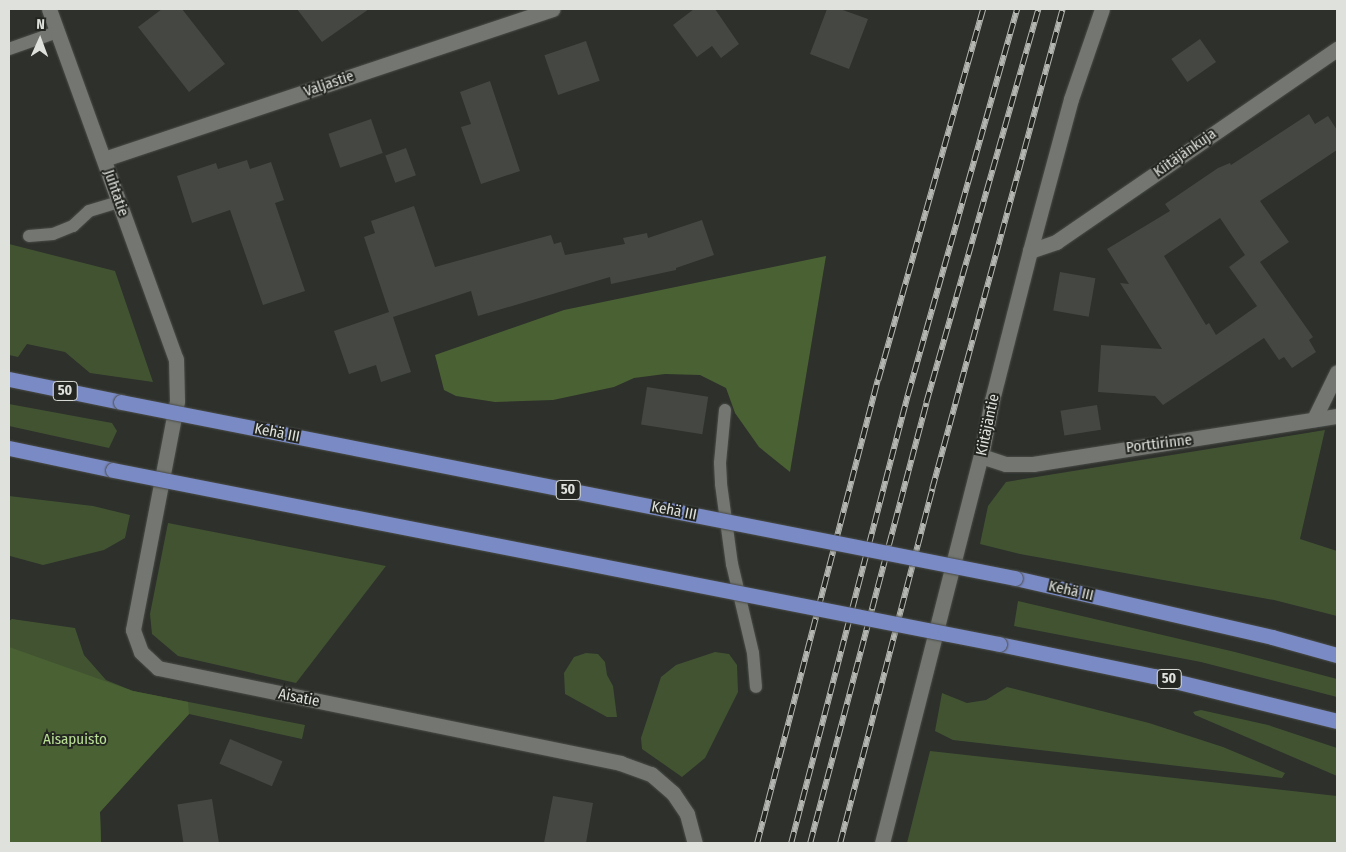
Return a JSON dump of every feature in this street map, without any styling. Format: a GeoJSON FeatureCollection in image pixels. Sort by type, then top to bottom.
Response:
{"type":"FeatureCollection","features":[{"type":"Feature","properties":{"kind":"highway","name":"Kehä III"},"geometry":{"type":"LineString","coordinates":[[9,380],[1015,578],[1235,628],[1337,655]]}},
{"type":"Feature","properties":{"kind":"highway","name":"50"},"geometry":{"type":"LineString","coordinates":[[9,448],[999,644],[1154,676],[1337,721]]}},
{"type":"Feature","properties":{"kind":"street","name":"Juhtatie"},"geometry":{"type":"LineString","coordinates":[[49,9],[176,359],[178,379]]}},
{"type":"Feature","properties":{"kind":"street","name":"Valjastie"},"geometry":{"type":"LineString","coordinates":[[104,159],[553,9]]}},
{"type":"Feature","properties":{"kind":"street","name":"Kiitäjäntie"},"geometry":{"type":"LineString","coordinates":[[882,843],[981,456],[992,400],[1030,251],[1071,99],[1102,9]]}},
{"type":"Feature","properties":{"kind":"street","name":"Kiitäjänkuja"},"geometry":{"type":"LineString","coordinates":[[1030,251],[1056,242],[1337,49]]}},
{"type":"Feature","properties":{"kind":"street"},"geometry":{"type":"LineString","coordinates":[[1314,419],[1337,372]]}},
{"type":"Feature","properties":{"kind":"street","name":"Aisatie"},"geometry":{"type":"LineString","coordinates":[[178,379],[157,514],[133,630],[140,652],[158,668],[620,763],[651,774],[673,793],[687,814],[695,843]]}},
{"type":"Feature","properties":{"kind":"street","name":"Porttirinne"},"geometry":{"type":"LineString","coordinates":[[981,456],[1006,464],[1033,464],[1337,416]]}},
{"type":"Feature","properties":{"kind":"lane"},"geometry":{"type":"LineString","coordinates":[[9,49],[58,32]]}},
{"type":"Feature","properties":{"kind":"lane"},"geometry":{"type":"LineString","coordinates":[[30,236],[53,234],[72,226],[89,211],[119,202]]}},
{"type":"Feature","properties":{"kind":"lane"},"geometry":{"type":"LineString","coordinates":[[725,410],[720,463],[721,484],[732,564],[753,653],[756,687]]}},
{"type":"Feature","properties":{"kind":"green space"},"geometry":{"type":"Polygon","coordinates":[[[9,244],[115,271],[153,382],[90,373],[65,352],[27,344],[18,357],[9,355],[9,244]]]}},
{"type":"Feature","properties":{"kind":"green space"},"geometry":{"type":"Polygon","coordinates":[[[826,256],[790,472],[759,447],[735,413],[726,388],[700,375],[665,374],[634,378],[614,387],[553,400],[495,402],[456,396],[444,390],[435,355],[564,310],[826,256]]]}},
{"type":"Feature","properties":{"kind":"green space"},"geometry":{"type":"Polygon","coordinates":[[[9,404],[112,423],[117,431],[109,448],[9,426],[9,404]]]}},
{"type":"Feature","properties":{"kind":"green space"},"geometry":{"type":"Polygon","coordinates":[[[1325,430],[1300,539],[1337,551],[1337,616],[1274,600],[1020,554],[980,544],[988,506],[1006,482],[1325,430]]]}},
{"type":"Feature","properties":{"kind":"green space"},"geometry":{"type":"Polygon","coordinates":[[[9,496],[93,506],[130,515],[125,538],[104,550],[43,565],[10,556],[9,496]]]}},
{"type":"Feature","properties":{"kind":"green space"},"geometry":{"type":"Polygon","coordinates":[[[168,523],[386,566],[296,683],[178,656],[152,634],[150,614],[168,523]]]}},
{"type":"Feature","properties":{"kind":"green space"},"geometry":{"type":"Polygon","coordinates":[[[1018,601],[1235,652],[1337,679],[1337,697],[1201,662],[1014,626],[1018,601]]]}},
{"type":"Feature","properties":{"kind":"green space","name":"Aisapuisto"},"geometry":{"type":"Polygon","coordinates":[[[12,619],[75,628],[84,655],[106,680],[133,691],[305,725],[302,739],[189,714],[100,812],[101,843],[9,843],[9,621],[12,619]]]}},
{"type":"Feature","properties":{"kind":"green space","name":"Aisapuisto"},"geometry":{"type":"Polygon","coordinates":[[[9,647],[133,691],[188,702],[189,714],[100,812],[101,843],[9,843],[9,647]]]}},
{"type":"Feature","properties":{"kind":"green space"},"geometry":{"type":"Polygon","coordinates":[[[715,652],[729,654],[737,665],[738,692],[705,758],[682,777],[642,749],[641,738],[661,677],[676,665],[715,652]]]}},
{"type":"Feature","properties":{"kind":"green space"},"geometry":{"type":"Polygon","coordinates":[[[586,653],[598,654],[605,662],[607,675],[613,686],[617,717],[607,717],[565,694],[564,673],[574,657],[586,653]]]}},
{"type":"Feature","properties":{"kind":"green space"},"geometry":{"type":"Polygon","coordinates":[[[1007,687],[1149,723],[1223,747],[1285,773],[1282,778],[953,740],[935,731],[942,693],[967,703],[986,700],[1007,687]]]}},
{"type":"Feature","properties":{"kind":"green space"},"geometry":{"type":"Polygon","coordinates":[[[1201,710],[1268,725],[1337,748],[1337,776],[1195,715],[1193,712],[1201,710]]]}},
{"type":"Feature","properties":{"kind":"green space"},"geometry":{"type":"Polygon","coordinates":[[[930,751],[1337,796],[1337,843],[907,843],[930,751]]]}},
{"type":"Feature","properties":{"kind":"building"},"geometry":{"type":"Polygon","coordinates":[[[162,9],[182,9],[225,64],[189,92],[138,27],[162,9]]]}},
{"type":"Feature","properties":{"kind":"building"},"geometry":{"type":"Polygon","coordinates":[[[297,9],[369,9],[322,42],[297,9]]]}},
{"type":"Feature","properties":{"kind":"building"},"geometry":{"type":"Polygon","coordinates":[[[694,9],[715,9],[739,44],[721,58],[712,46],[697,57],[673,25],[694,9]]]}},
{"type":"Feature","properties":{"kind":"building"},"geometry":{"type":"Polygon","coordinates":[[[827,9],[840,9],[868,19],[849,69],[810,54],[827,9]]]}},
{"type":"Feature","properties":{"kind":"building"},"geometry":{"type":"Polygon","coordinates":[[[1200,39],[1216,62],[1187,82],[1171,59],[1200,39]]]}},
{"type":"Feature","properties":{"kind":"building"},"geometry":{"type":"Polygon","coordinates":[[[586,41],[600,81],[558,95],[544,55],[586,41]]]}},
{"type":"Feature","properties":{"kind":"building"},"geometry":{"type":"Polygon","coordinates":[[[490,81],[520,171],[481,184],[461,127],[471,124],[460,92],[490,81]]]}},
{"type":"Feature","properties":{"kind":"building"},"geometry":{"type":"Polygon","coordinates":[[[1309,114],[1315,124],[1328,116],[1337,130],[1337,150],[1260,201],[1289,242],[1260,262],[1313,337],[1309,340],[1316,352],[1292,368],[1284,357],[1279,360],[1264,338],[1163,405],[1155,396],[1098,392],[1101,345],[1162,349],[1120,283],[1129,284],[1107,249],[1170,211],[1165,204],[1218,168],[1230,163],[1231,165],[1309,114]],[[1220,218],[1164,256],[1206,325],[1209,323],[1216,335],[1257,306],[1229,267],[1245,255],[1220,218]]]}},
{"type":"Feature","properties":{"kind":"building"},"geometry":{"type":"Polygon","coordinates":[[[371,119],[383,153],[340,168],[328,134],[371,119]]]}},
{"type":"Feature","properties":{"kind":"building"},"geometry":{"type":"Polygon","coordinates":[[[406,148],[416,175],[395,183],[385,156],[406,148]]]}},
{"type":"Feature","properties":{"kind":"building"},"geometry":{"type":"Polygon","coordinates":[[[247,160],[250,169],[271,162],[284,200],[275,203],[305,291],[263,305],[230,210],[192,223],[177,176],[216,163],[218,169],[247,160]]]}},
{"type":"Feature","properties":{"kind":"building"},"geometry":{"type":"Polygon","coordinates":[[[414,206],[435,267],[551,235],[554,244],[561,242],[565,255],[625,244],[623,238],[647,233],[648,238],[702,220],[714,255],[676,268],[676,270],[611,284],[610,277],[478,316],[471,291],[393,317],[411,372],[381,382],[376,365],[349,374],[334,331],[389,312],[364,237],[375,233],[371,221],[414,206]]]}},
{"type":"Feature","properties":{"kind":"building"},"geometry":{"type":"Polygon","coordinates":[[[1060,272],[1095,278],[1089,317],[1053,310],[1060,272]]]}},
{"type":"Feature","properties":{"kind":"building"},"geometry":{"type":"Polygon","coordinates":[[[647,387],[708,397],[702,434],[641,425],[647,387]]]}},
{"type":"Feature","properties":{"kind":"building"},"geometry":{"type":"Polygon","coordinates":[[[1097,405],[1101,430],[1064,435],[1060,411],[1097,405]]]}},
{"type":"Feature","properties":{"kind":"building"},"geometry":{"type":"Polygon","coordinates":[[[230,739],[282,761],[272,786],[219,764],[230,739]]]}},
{"type":"Feature","properties":{"kind":"building"},"geometry":{"type":"Polygon","coordinates":[[[553,796],[593,803],[586,843],[544,843],[553,796]]]}},
{"type":"Feature","properties":{"kind":"building"},"geometry":{"type":"Polygon","coordinates":[[[212,799],[219,843],[184,843],[177,804],[212,799]]]}},
{"type":"Feature","properties":{"kind":"railway"},"geometry":{"type":"LineString","coordinates":[[757,843],[878,380],[983,9]]}},
{"type":"Feature","properties":{"kind":"railway"},"geometry":{"type":"LineString","coordinates":[[791,843],[908,394],[1017,9]]}},
{"type":"Feature","properties":{"kind":"railway"},"geometry":{"type":"LineString","coordinates":[[810,843],[926,403],[1038,9]]}},
{"type":"Feature","properties":{"kind":"railway"},"geometry":{"type":"LineString","coordinates":[[840,843],[932,489],[1062,9]]}}]}
